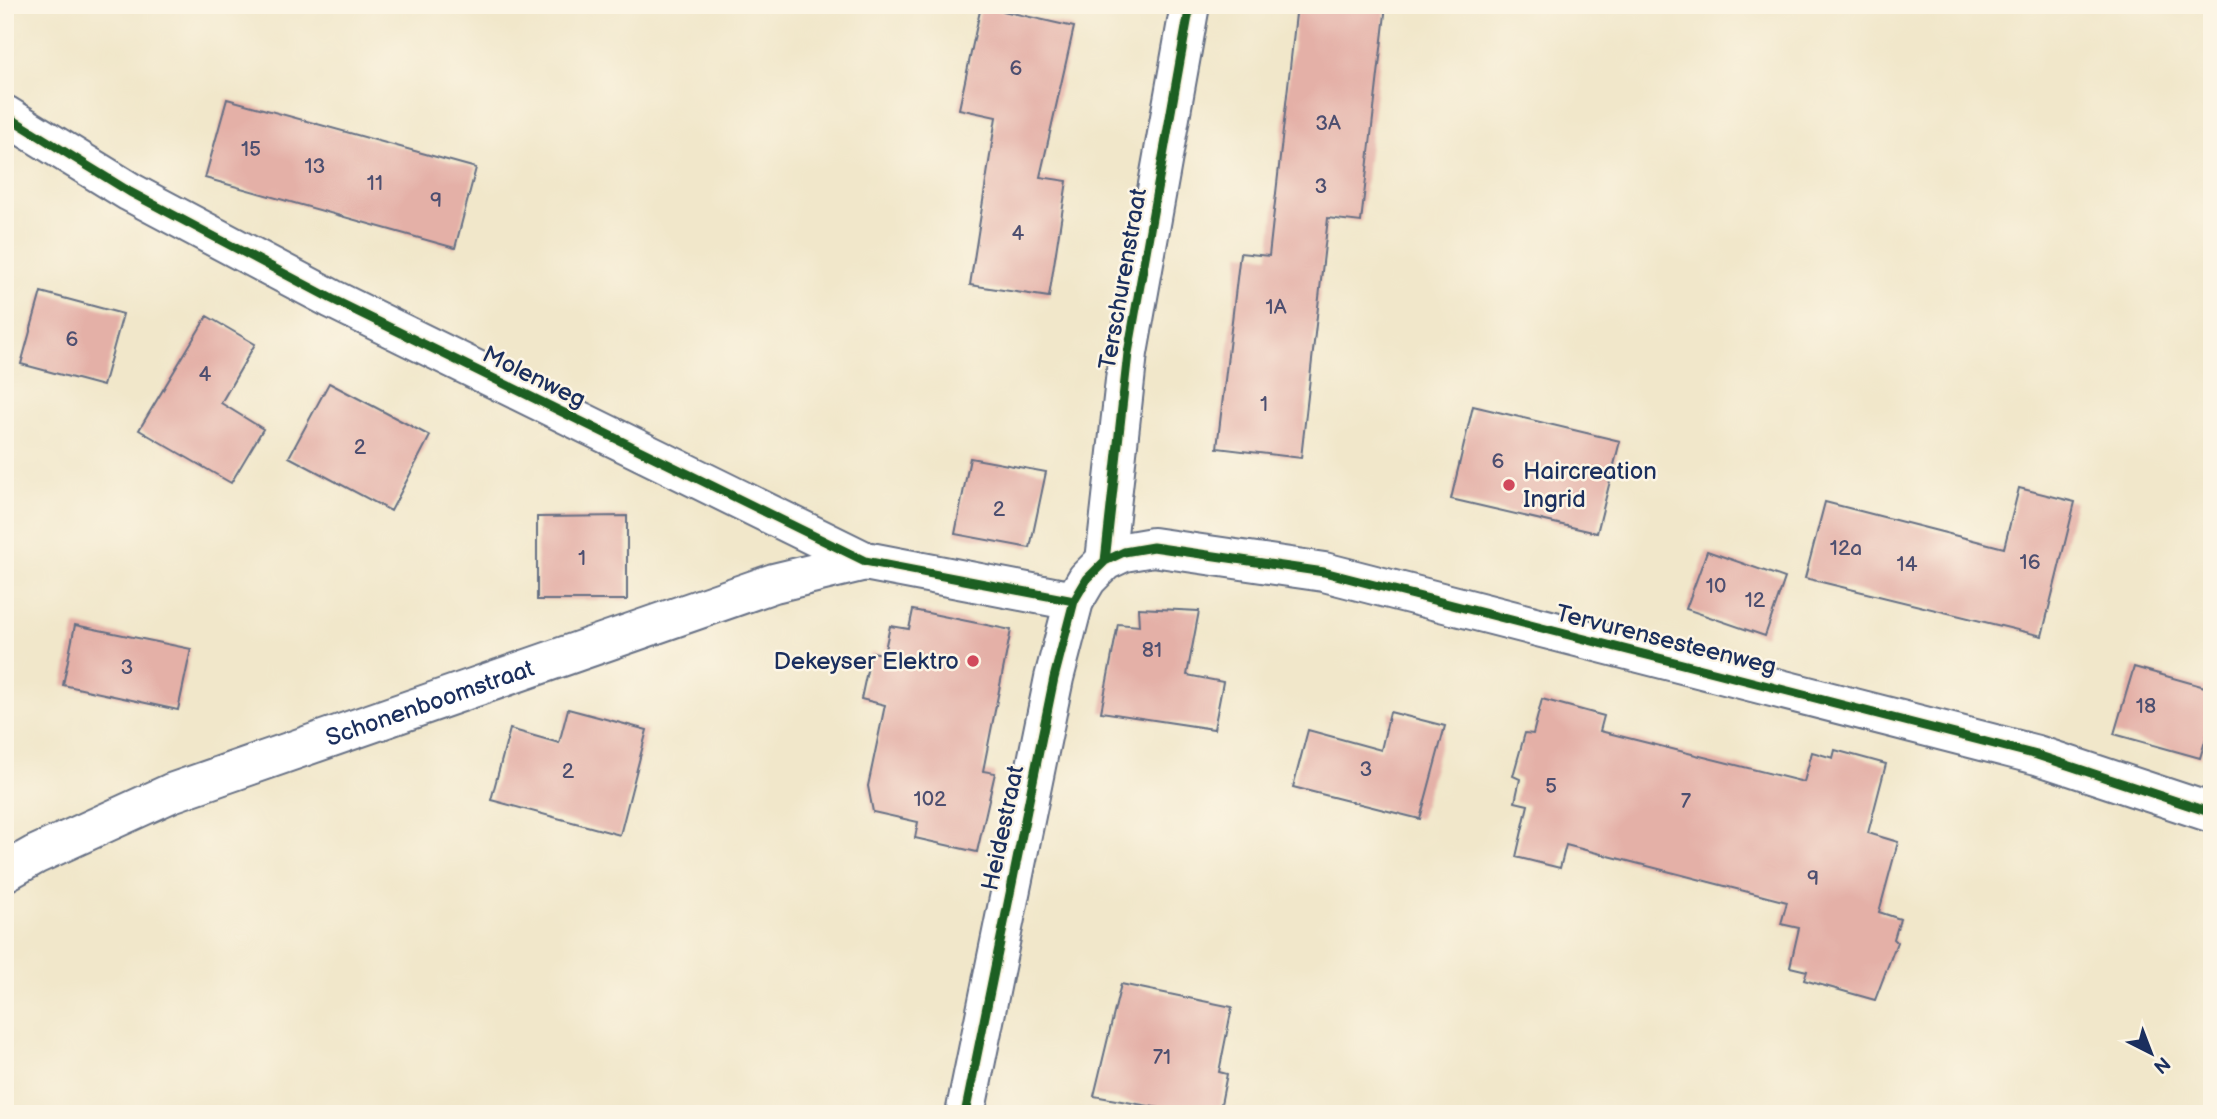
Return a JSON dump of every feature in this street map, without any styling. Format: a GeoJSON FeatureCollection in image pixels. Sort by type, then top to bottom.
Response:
{"type":"FeatureCollection","features":[{"type":"Feature","properties":{"kind":"street","name":"Terschurenstraat"},"geometry":{"type":"LineString","coordinates":[[1105,561],[1128,353],[1190,5]]}},
{"type":"Feature","properties":{"kind":"street","name":"Molenweg"},"geometry":{"type":"LineString","coordinates":[[5,115],[131,192],[332,299],[865,561],[1074,601]]}},
{"type":"Feature","properties":{"kind":"street","name":"Tervurensesteenweg"},"geometry":{"type":"LineString","coordinates":[[1105,561],[1124,552],[1153,547],[1324,572],[2037,755],[2212,813]]}},
{"type":"Feature","properties":{"kind":"street","name":"Schonenboomstraat"},"geometry":{"type":"LineString","coordinates":[[5,872],[35,855],[171,793],[774,583],[865,561]]}},
{"type":"Feature","properties":{"kind":"street","name":"Heidestraat"},"geometry":{"type":"LineString","coordinates":[[965,1114],[1054,678],[1074,601],[1087,579],[1105,561]]}},
{"type":"Feature","properties":{"kind":"building"},"geometry":{"type":"Polygon","coordinates":[[[1297,5],[1386,5],[1361,222],[1328,218],[1301,458],[1217,448],[1240,253],[1269,256],[1297,5]]]}},
{"type":"Feature","properties":{"kind":"building"},"geometry":{"type":"Polygon","coordinates":[[[981,6],[1074,27],[1040,177],[1067,181],[1049,297],[970,285],[996,117],[959,109],[981,6]]]}},
{"type":"Feature","properties":{"kind":"building"},"geometry":{"type":"Polygon","coordinates":[[[227,99],[476,168],[455,248],[205,178],[227,99]]]}},
{"type":"Feature","properties":{"kind":"building"},"geometry":{"type":"Polygon","coordinates":[[[41,292],[123,314],[103,386],[21,364],[41,292]]]}},
{"type":"Feature","properties":{"kind":"building"},"geometry":{"type":"Polygon","coordinates":[[[207,316],[255,344],[221,403],[263,429],[231,483],[139,430],[207,316]]]}},
{"type":"Feature","properties":{"kind":"building"},"geometry":{"type":"Polygon","coordinates":[[[329,383],[430,436],[391,511],[289,457],[329,383]]]}},
{"type":"Feature","properties":{"kind":"building"},"geometry":{"type":"Polygon","coordinates":[[[1473,406],[1620,441],[1597,533],[1451,499],[1473,406]]]}},
{"type":"Feature","properties":{"kind":"building"},"geometry":{"type":"Polygon","coordinates":[[[970,458],[1046,472],[1030,548],[955,534],[970,458]]]}},
{"type":"Feature","properties":{"kind":"building"},"geometry":{"type":"Polygon","coordinates":[[[2019,488],[2075,502],[2042,636],[1805,578],[1825,502],[2004,548],[2019,488]]]}},
{"type":"Feature","properties":{"kind":"building"},"geometry":{"type":"Polygon","coordinates":[[[627,516],[627,600],[537,600],[537,517],[627,516]]]}},
{"type":"Feature","properties":{"kind":"building"},"geometry":{"type":"Polygon","coordinates":[[[1707,551],[1785,578],[1765,636],[1686,609],[1707,551]]]}},
{"type":"Feature","properties":{"kind":"building"},"geometry":{"type":"Polygon","coordinates":[[[1138,608],[1199,611],[1187,675],[1223,682],[1214,729],[1101,712],[1118,624],[1139,626],[1138,608]]]}},
{"type":"Feature","properties":{"kind":"building"},"geometry":{"type":"Polygon","coordinates":[[[913,610],[1011,630],[983,771],[995,773],[977,852],[915,838],[918,822],[873,812],[868,786],[885,705],[861,699],[871,652],[884,654],[890,626],[909,629],[913,610]]]}},
{"type":"Feature","properties":{"kind":"building"},"geometry":{"type":"Polygon","coordinates":[[[75,625],[191,649],[178,710],[63,685],[75,625]]]}},
{"type":"Feature","properties":{"kind":"building"},"geometry":{"type":"Polygon","coordinates":[[[2134,667],[2212,689],[2212,718],[2200,758],[2114,734],[2134,667]]]}},
{"type":"Feature","properties":{"kind":"building"},"geometry":{"type":"Polygon","coordinates":[[[1542,699],[1604,716],[1600,731],[1804,782],[1812,752],[1833,758],[1835,750],[1886,764],[1868,833],[1898,842],[1879,912],[1900,919],[1894,939],[1897,942],[1875,1000],[1804,980],[1807,971],[1790,967],[1799,928],[1781,924],[1787,902],[1566,845],[1560,868],[1516,857],[1528,805],[1515,802],[1520,779],[1513,776],[1525,733],[1533,734],[1542,699]]]}},
{"type":"Feature","properties":{"kind":"building"},"geometry":{"type":"Polygon","coordinates":[[[568,709],[647,730],[620,835],[491,800],[510,729],[559,743],[568,709]]]}},
{"type":"Feature","properties":{"kind":"building"},"geometry":{"type":"Polygon","coordinates":[[[1390,712],[1445,726],[1420,819],[1293,787],[1308,730],[1381,750],[1390,712]]]}},
{"type":"Feature","properties":{"kind":"building"},"geometry":{"type":"Polygon","coordinates":[[[1121,984],[1232,1007],[1219,1072],[1227,1074],[1219,1114],[1192,1114],[1094,1096],[1121,984]]]}},
{"type":"Feature","properties":{"kind":"cycle path"},"geometry":{"type":"LineString","coordinates":[[1105,561],[1128,353],[1190,5]]}},
{"type":"Feature","properties":{"kind":"cycle path"},"geometry":{"type":"LineString","coordinates":[[5,115],[130,192],[332,299],[865,561],[1074,601]]}},
{"type":"Feature","properties":{"kind":"cycle path"},"geometry":{"type":"LineString","coordinates":[[965,1114],[1054,678],[1074,601],[1087,579],[1105,561],[1124,552],[1153,547],[1324,572],[2037,755],[2212,813]]}},
{"type":"Feature","properties":{"kind":"place","name":"Haircreation Ingrid"},"geometry":{"type":"Point","coordinates":[1509,485]}},
{"type":"Feature","properties":{"kind":"place","name":"Dekeyser Elektro"},"geometry":{"type":"Point","coordinates":[973,661]}}]}
